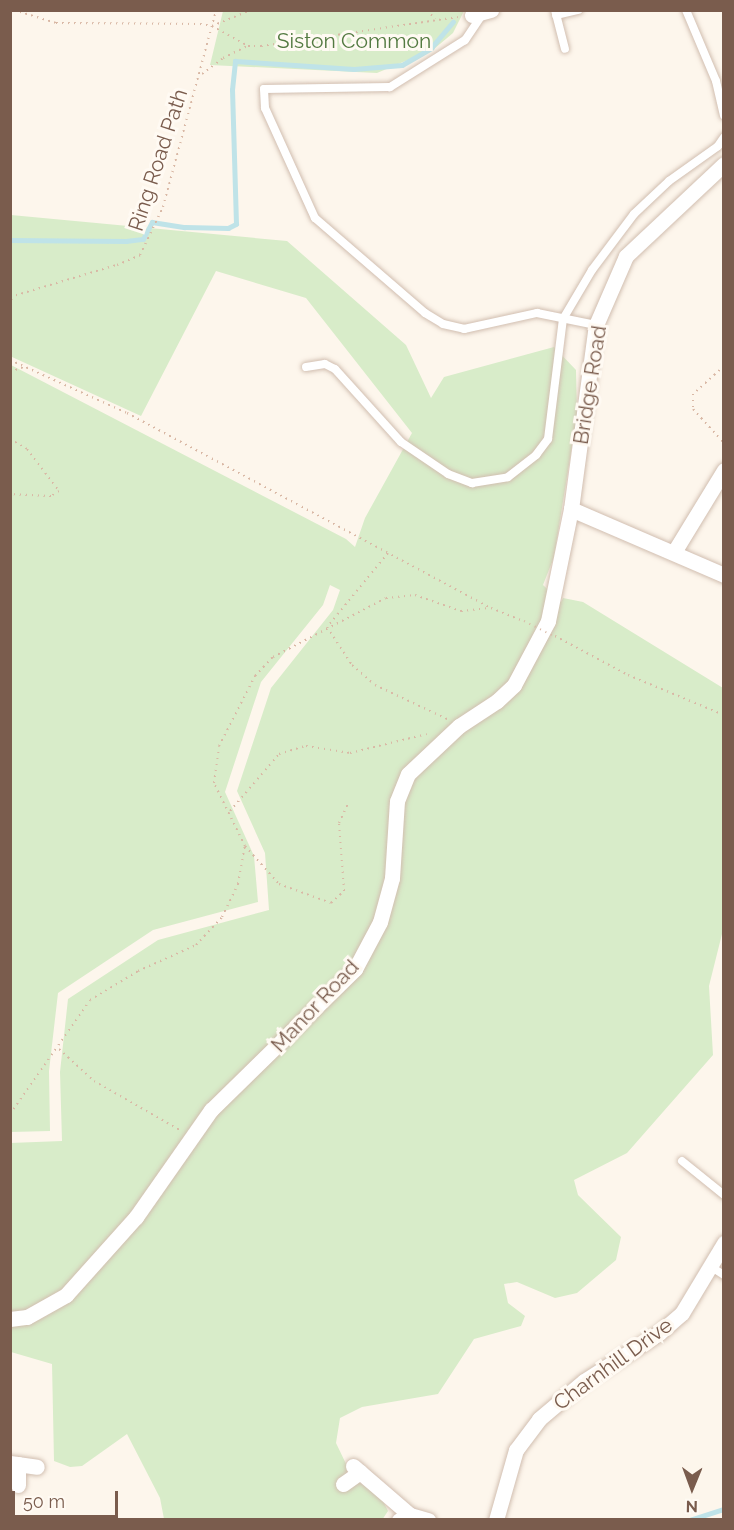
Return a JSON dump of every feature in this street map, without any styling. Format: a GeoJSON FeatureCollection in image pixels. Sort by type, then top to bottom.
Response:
{"type":"FeatureCollection","features":[{"type":"Feature","properties":{"kind":"street","name":"Bridge Road"},"geometry":{"type":"LineString","coordinates":[[538,646],[548,621],[571,509],[596,325],[626,256],[723,164]]}},
{"type":"Feature","properties":{"kind":"street"},"geometry":{"type":"LineString","coordinates":[[674,552],[723,470]]}},
{"type":"Feature","properties":{"kind":"street"},"geometry":{"type":"LineString","coordinates":[[571,509],[723,575]]}},
{"type":"Feature","properties":{"kind":"street","name":"Manor Road"},"geometry":{"type":"LineString","coordinates":[[10,1319],[27,1317],[66,1295],[136,1217],[211,1110],[355,969],[380,922],[392,878],[398,801],[408,774],[459,726],[497,701],[513,685],[538,646]]}},
{"type":"Feature","properties":{"kind":"street","name":"Charnhill Drive"},"geometry":{"type":"LineString","coordinates":[[496,1520],[516,1450],[538,1419],[584,1381],[659,1333],[682,1313],[723,1243]]}},
{"type":"Feature","properties":{"kind":"street"},"geometry":{"type":"LineString","coordinates":[[18,1485],[14,1464],[37,1467]]}},
{"type":"Feature","properties":{"kind":"street"},"geometry":{"type":"LineString","coordinates":[[343,1484],[357,1469],[404,1517],[428,1520]]}},
{"type":"Feature","properties":{"kind":"lane"},"geometry":{"type":"LineString","coordinates":[[565,49],[556,13],[578,10]]}},
{"type":"Feature","properties":{"kind":"lane"},"geometry":{"type":"LineString","coordinates":[[686,10],[720,80],[723,115]]}},
{"type":"Feature","properties":{"kind":"lane"},"geometry":{"type":"LineString","coordinates":[[482,12],[465,40],[390,87],[264,89],[265,108],[315,218],[425,313],[443,324],[464,329],[537,313],[596,325]]}},
{"type":"Feature","properties":{"kind":"lane"},"geometry":{"type":"LineString","coordinates":[[306,367],[324,364],[335,369],[417,457],[448,474],[488,483],[508,477],[524,467],[548,439],[563,319],[592,270],[634,214],[669,181],[718,146],[723,137]]}},
{"type":"Feature","properties":{"kind":"lane"},"geometry":{"type":"LineString","coordinates":[[682,1161],[723,1195]]}},
{"type":"Feature","properties":{"kind":"lane"},"geometry":{"type":"LineString","coordinates":[[710,1266],[723,1275]]}},
{"type":"Feature","properties":{"kind":"path"},"geometry":{"type":"LineString","coordinates":[[14,10],[56,23],[212,26],[251,10]]}},
{"type":"Feature","properties":{"kind":"path","name":"Ring Road Path"},"geometry":{"type":"LineString","coordinates":[[11,297],[117,266],[140,255],[156,227],[156,214],[163,207],[201,75],[216,10]]}},
{"type":"Feature","properties":{"kind":"path"},"geometry":{"type":"LineString","coordinates":[[427,10],[436,20]]}},
{"type":"Feature","properties":{"kind":"path"},"geometry":{"type":"LineString","coordinates":[[201,75],[223,58],[248,46],[284,46],[482,12]]}},
{"type":"Feature","properties":{"kind":"path"},"geometry":{"type":"LineString","coordinates":[[212,26],[248,46]]}},
{"type":"Feature","properties":{"kind":"path"},"geometry":{"type":"LineString","coordinates":[[10,306],[11,297]]}},
{"type":"Feature","properties":{"kind":"path"},"geometry":{"type":"LineString","coordinates":[[10,360],[127,412],[491,608],[524,621],[628,675],[723,715]]}},
{"type":"Feature","properties":{"kind":"path"},"geometry":{"type":"LineString","coordinates":[[10,372],[25,366]]}},
{"type":"Feature","properties":{"kind":"path"},"geometry":{"type":"LineString","coordinates":[[723,366],[693,394],[693,409],[723,443]]}},
{"type":"Feature","properties":{"kind":"path"},"geometry":{"type":"LineString","coordinates":[[10,440],[27,449],[59,491],[51,496],[10,494]]}},
{"type":"Feature","properties":{"kind":"path"},"geometry":{"type":"LineString","coordinates":[[327,627],[388,553]]}},
{"type":"Feature","properties":{"kind":"path"},"geometry":{"type":"LineString","coordinates":[[10,574],[10,596]]}},
{"type":"Feature","properties":{"kind":"path"},"geometry":{"type":"LineString","coordinates":[[349,802],[339,823],[344,891],[332,903],[279,884],[245,846],[214,783],[219,746],[255,676],[273,657],[386,598],[415,595],[461,611],[491,608]]}},
{"type":"Feature","properties":{"kind":"path"},"geometry":{"type":"LineString","coordinates":[[327,627],[352,665],[375,685],[429,708],[459,726]]}},
{"type":"Feature","properties":{"kind":"path"},"geometry":{"type":"LineString","coordinates":[[230,812],[279,754],[306,746],[350,753],[459,726]]}},
{"type":"Feature","properties":{"kind":"path"},"geometry":{"type":"LineString","coordinates":[[10,1114],[59,1049],[90,1000],[138,971],[196,945],[222,917],[238,884],[245,846]]}},
{"type":"Feature","properties":{"kind":"path"},"geometry":{"type":"LineString","coordinates":[[59,1049],[94,1081],[192,1137]]}},
{"type":"Feature","properties":{"kind":"green space","name":"Siston Common"},"geometry":{"type":"Polygon","coordinates":[[[223,10],[464,11],[453,33],[434,49],[377,73],[210,65],[223,10]]]}},
{"type":"Feature","properties":{"kind":"green space"},"geometry":{"type":"Polygon","coordinates":[[[11,215],[287,241],[406,345],[431,398],[444,377],[554,347],[576,370],[577,415],[554,557],[543,585],[561,602],[563,598],[583,602],[723,688],[724,926],[709,986],[713,1055],[627,1153],[574,1180],[578,1195],[621,1237],[616,1260],[577,1293],[555,1298],[517,1282],[504,1284],[508,1303],[525,1316],[521,1326],[474,1339],[438,1394],[362,1407],[340,1418],[336,1443],[348,1468],[346,1475],[380,1495],[388,1511],[382,1520],[164,1519],[160,1498],[127,1434],[82,1466],[70,1467],[54,1461],[52,1364],[11,1352],[10,1143],[62,1141],[60,1072],[68,999],[158,940],[269,910],[265,853],[237,791],[271,688],[333,610],[340,590],[330,585],[323,605],[261,682],[225,792],[254,856],[258,902],[153,930],[58,993],[49,1071],[50,1131],[11,1132],[11,365],[346,539],[355,547],[365,518],[412,433],[306,298],[216,271],[141,416],[12,357],[11,215]]]}},
{"type":"Feature","properties":{"kind":"waterway"},"geometry":{"type":"LineString","coordinates":[[10,240],[126,241],[143,239],[152,222],[185,227],[228,228],[236,224],[232,90],[235,61],[354,69],[402,65],[431,48],[453,22]]}},
{"type":"Feature","properties":{"kind":"waterway"},"geometry":{"type":"LineString","coordinates":[[690,1520],[724,1509]]}}]}
